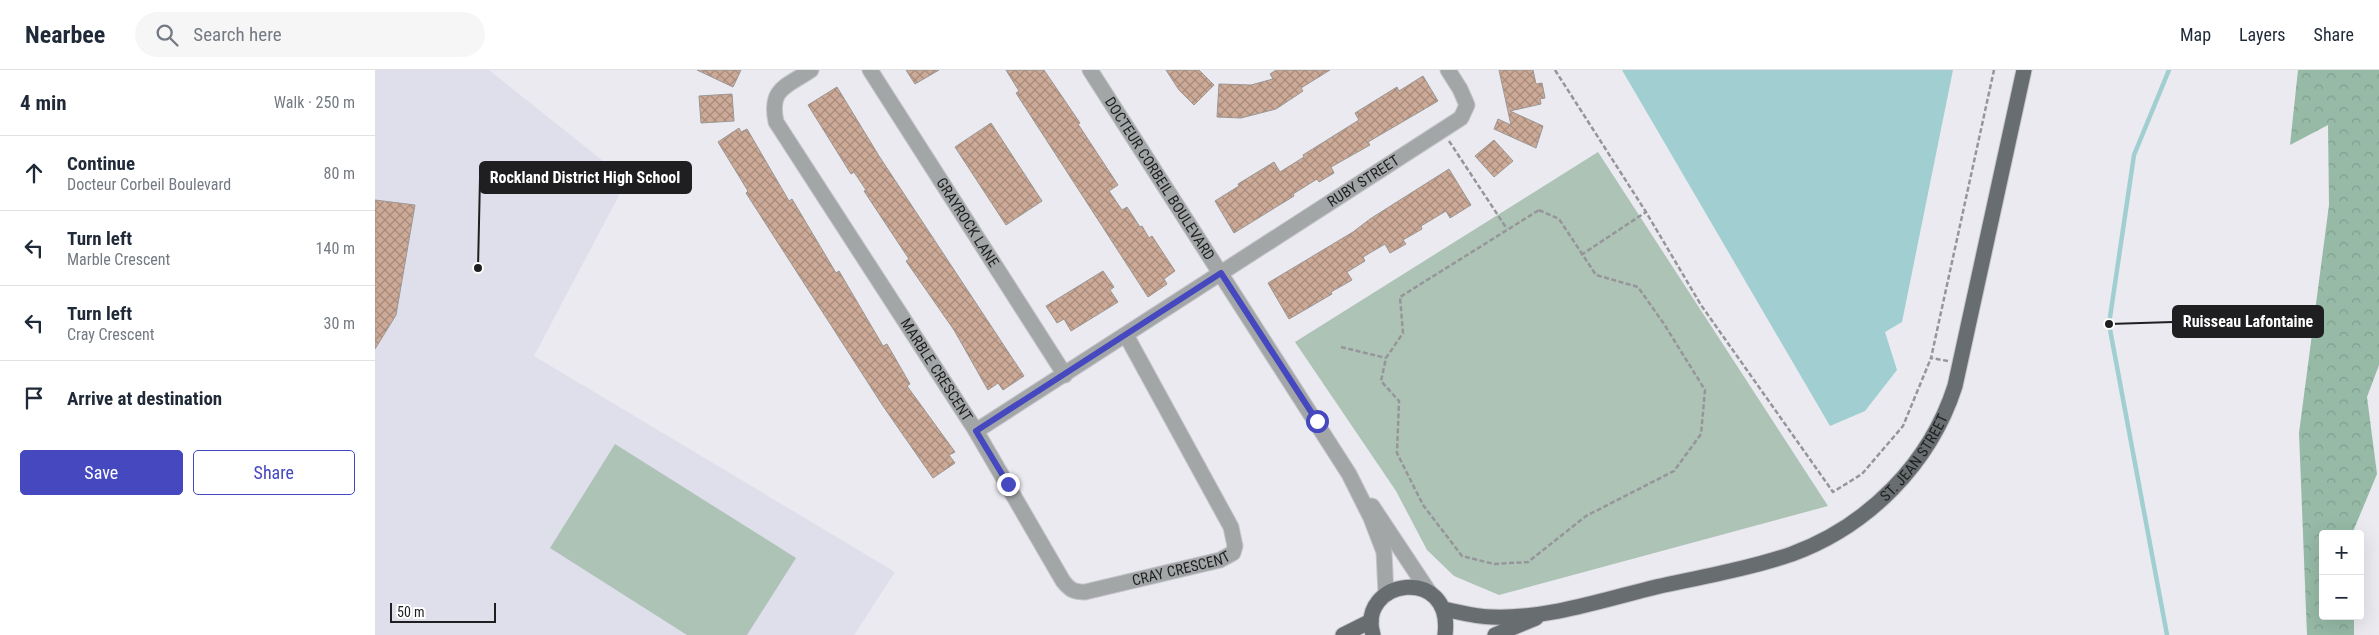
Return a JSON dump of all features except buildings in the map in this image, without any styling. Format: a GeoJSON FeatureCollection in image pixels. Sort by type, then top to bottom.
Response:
{"type":"FeatureCollection","features":[{"type":"Feature","properties":{"kind":"main road","name":"ST. JEAN STREET"},"geometry":{"type":"LineString","coordinates":[[1444,609],[1492,617],[1552,612],[1780,558],[1837,532],[1877,505],[1919,458],[1944,416],[1961,363],[2024,70]]}},
{"type":"Feature","properties":{"kind":"main road"},"geometry":{"type":"LineString","coordinates":[[1343,635],[1372,628],[1376,606],[1386,594],[1407,586],[1429,592],[1444,609],[1447,622],[1445,635]]}},
{"type":"Feature","properties":{"kind":"main road","name":"ST. JEAN STREET"},"geometry":{"type":"LineString","coordinates":[[1495,635],[1552,612]]}},
{"type":"Feature","properties":{"kind":"street","name":"MARBLE CRESCENT"},"geometry":{"type":"LineString","coordinates":[[811,70],[777,93],[773,106],[777,122],[976,431],[1221,273]]}},
{"type":"Feature","properties":{"kind":"street","name":"GRAYROCK LANE"},"geometry":{"type":"LineString","coordinates":[[870,70],[1065,374]]}},
{"type":"Feature","properties":{"kind":"street","name":"DOCTEUR CORBEIL BOULEVARD"},"geometry":{"type":"LineString","coordinates":[[1091,70],[1358,490],[1379,514],[1429,592]]}},
{"type":"Feature","properties":{"kind":"street","name":"RUBY STREET"},"geometry":{"type":"LineString","coordinates":[[1221,273],[1461,118],[1467,105],[1448,70]]}},
{"type":"Feature","properties":{"kind":"street","name":"CRAY CRESCENT"},"geometry":{"type":"LineString","coordinates":[[976,431],[1070,589],[1085,592],[1228,558],[1233,553],[1235,546],[1231,527],[1126,335]]}},
{"type":"Feature","properties":{"kind":"street","name":"DOCTEUR CORBEIL BOULEVARD"},"geometry":{"type":"LineString","coordinates":[[1358,490],[1384,552],[1386,594]]}},
{"type":"Feature","properties":{"kind":"path"},"geometry":{"type":"LineString","coordinates":[[1555,70],[1646,212],[1701,305],[1833,492],[1862,474],[1903,426],[1931,358],[1994,70]]}},
{"type":"Feature","properties":{"kind":"path"},"geometry":{"type":"LineString","coordinates":[[1443,131],[1507,229]]}},
{"type":"Feature","properties":{"kind":"path"},"geometry":{"type":"LineString","coordinates":[[1539,210],[1559,219],[1596,276],[1638,287],[1664,324],[1705,390],[1701,434],[1674,471],[1586,516],[1528,562],[1494,564],[1462,556],[1423,505],[1397,453],[1399,402],[1381,381],[1386,358],[1403,333],[1400,297],[1507,229],[1539,210]]}},
{"type":"Feature","properties":{"kind":"path"},"geometry":{"type":"LineString","coordinates":[[1581,255],[1646,212]]}},
{"type":"Feature","properties":{"kind":"path"},"geometry":{"type":"LineString","coordinates":[[1341,347],[1386,358]]}},
{"type":"Feature","properties":{"kind":"path"},"geometry":{"type":"LineString","coordinates":[[1931,358],[1961,363]]}},
{"type":"Feature","properties":{"kind":"shaded area"},"geometry":{"type":"Polygon","coordinates":[[[375,70],[489,70],[627,180],[534,356],[895,572],[854,635],[375,635],[375,70]]]}},
{"type":"Feature","properties":{"kind":"green space"},"geometry":{"type":"Polygon","coordinates":[[[2298,70],[2379,70],[2379,365],[2367,397],[2377,474],[2354,530],[2319,530],[2319,620],[2354,620],[2354,635],[2307,635],[2299,433],[2329,205],[2328,125],[2290,145],[2298,70]]]}},
{"type":"Feature","properties":{"kind":"green space"},"geometry":{"type":"Polygon","coordinates":[[[1598,152],[1828,506],[1499,595],[1454,576],[1427,550],[1396,491],[1295,342],[1598,152]]]}},
{"type":"Feature","properties":{"kind":"green space"},"geometry":{"type":"Polygon","coordinates":[[[615,444],[796,558],[747,635],[687,635],[550,548],[615,444]]]}},
{"type":"Feature","properties":{"kind":"water"},"geometry":{"type":"Polygon","coordinates":[[[1622,70],[1953,70],[1902,322],[1885,332],[1897,370],[1865,411],[1830,426],[1622,70]]]}},
{"type":"Feature","properties":{"kind":"waterway"},"geometry":{"type":"LineString","coordinates":[[2167,635],[2109,324],[2134,155],[2169,70]]}},
{"type":"Feature","properties":{"kind":"place","name":"Rockland District High School"},"geometry":{"type":"Point","coordinates":[478,268]}},
{"type":"Feature","properties":{"kind":"place","name":"Ruisseau Lafontaine"},"geometry":{"type":"Point","coordinates":[2109,324]}},
{"type":"Feature","properties":{"kind":"route"},"geometry":{"type":"LineString","coordinates":[[1008,484],[976,431],[1221,273],[1317,421]]}}]}
